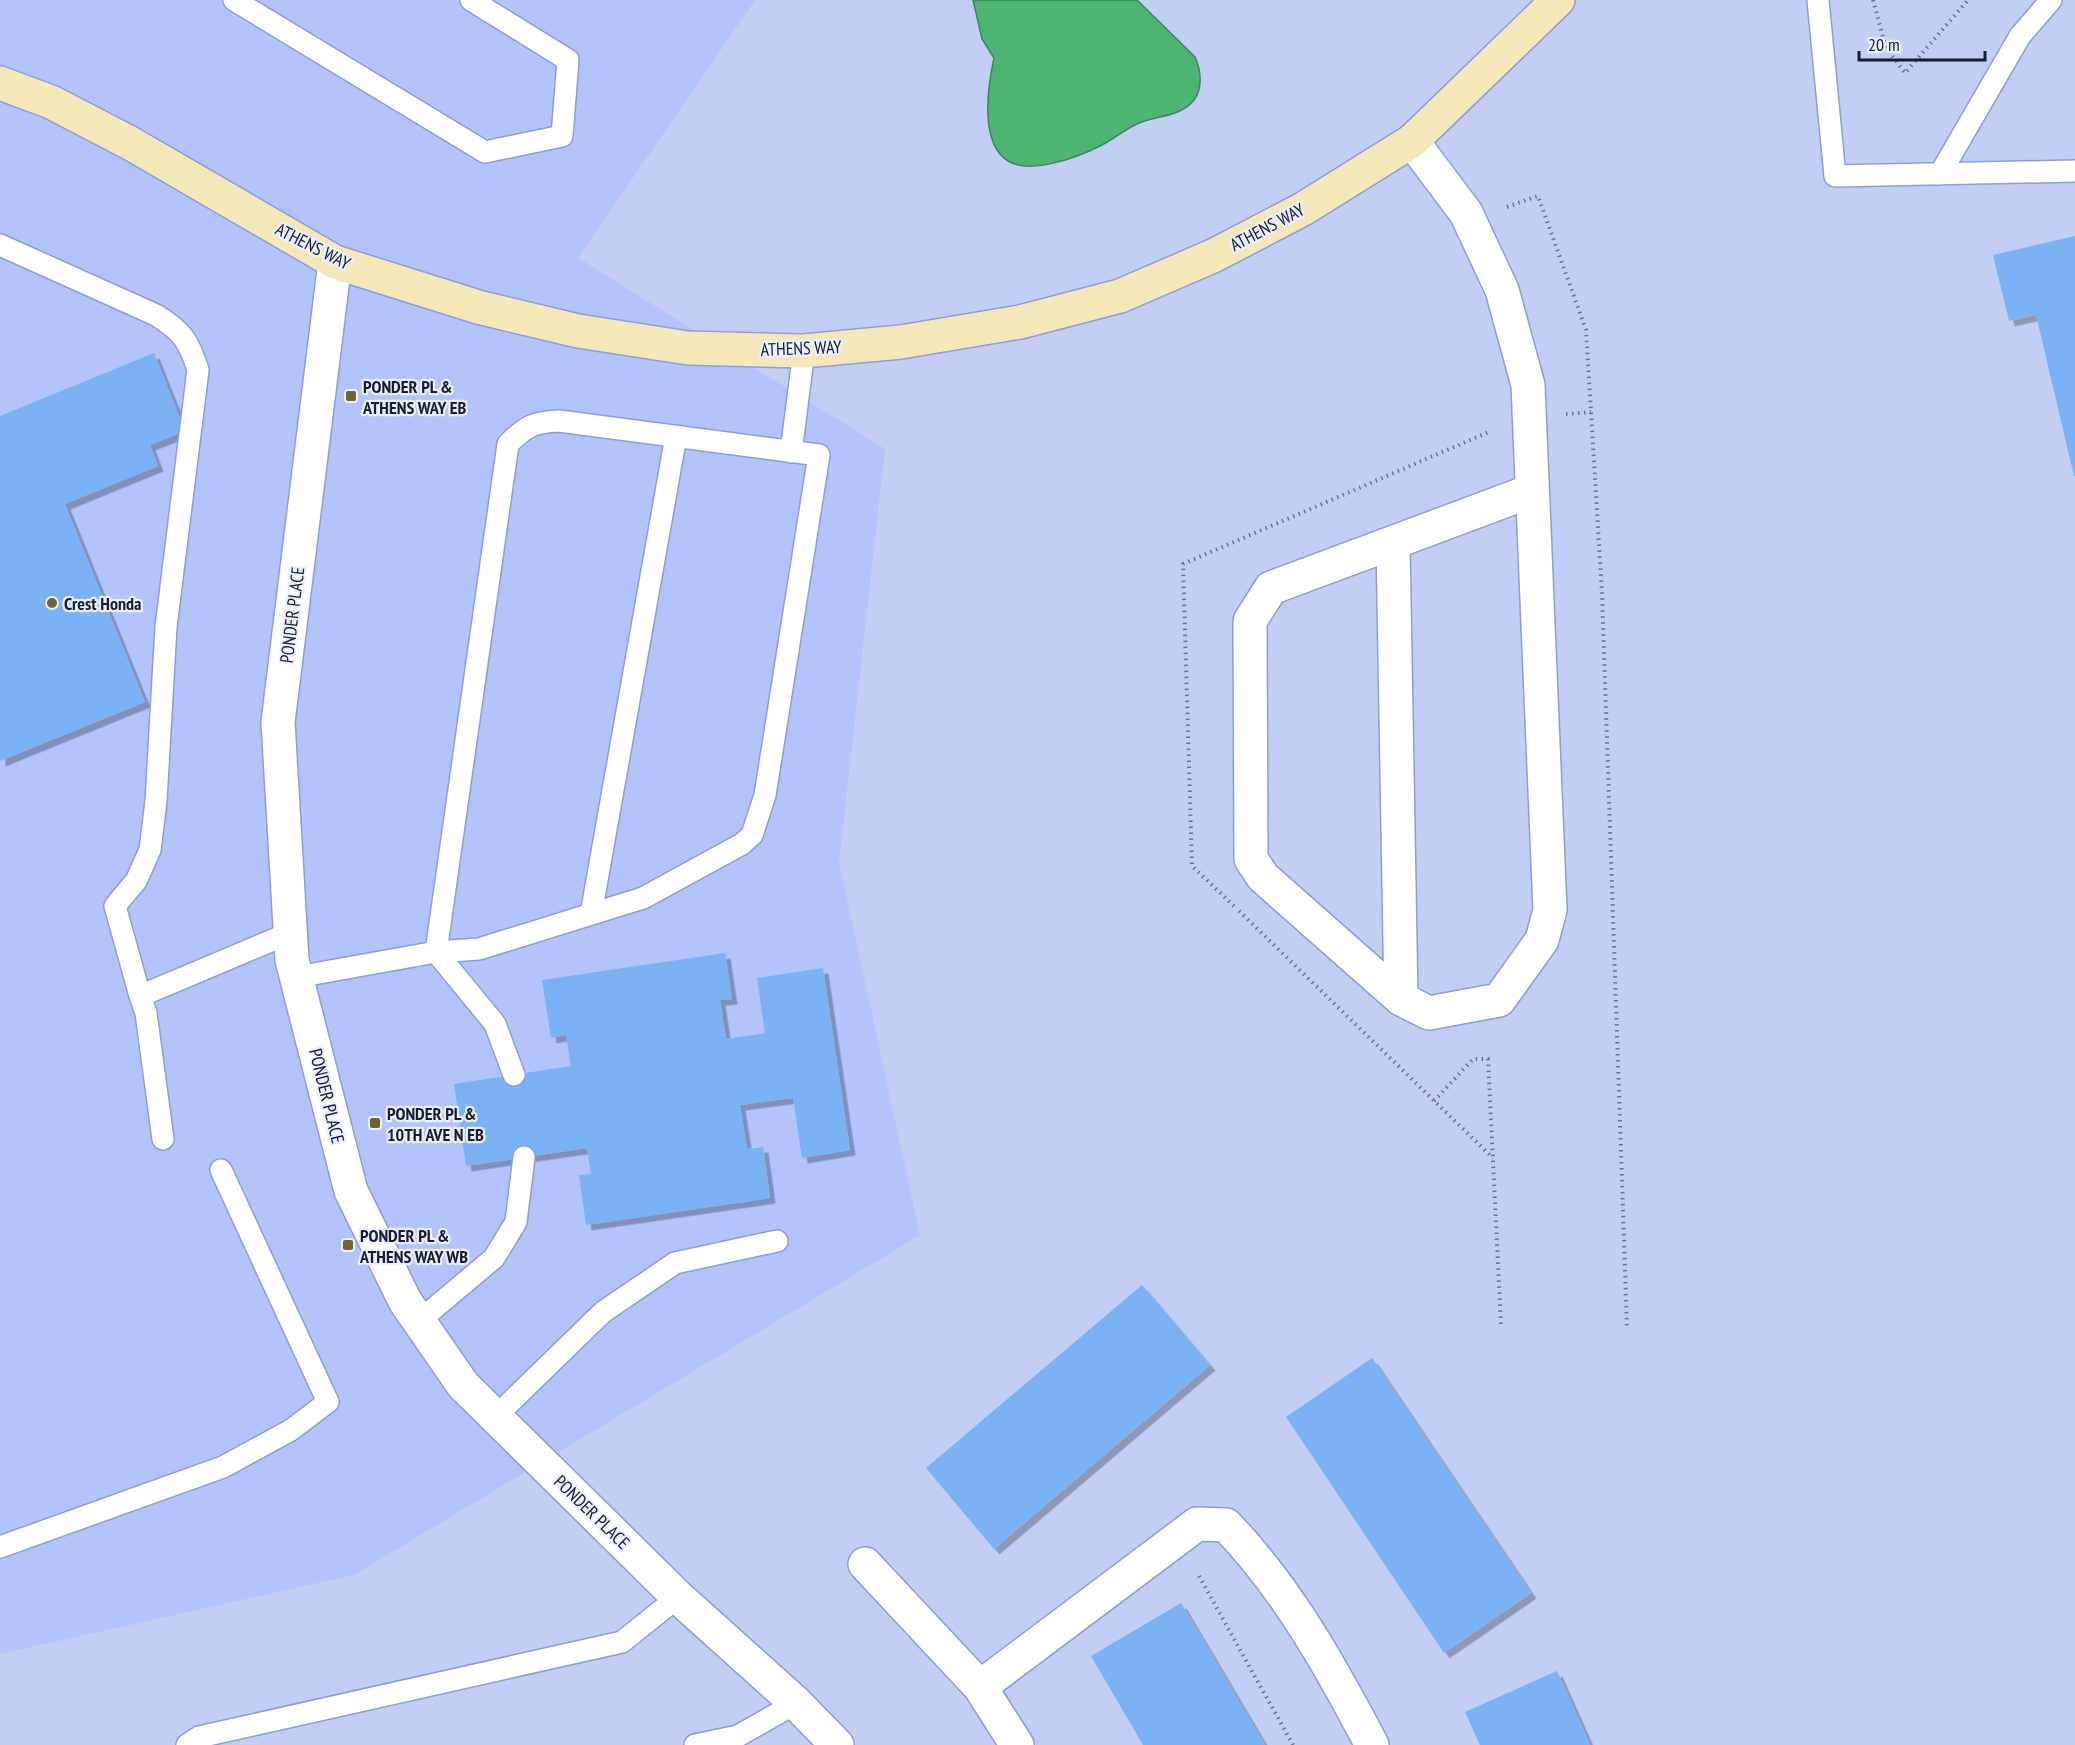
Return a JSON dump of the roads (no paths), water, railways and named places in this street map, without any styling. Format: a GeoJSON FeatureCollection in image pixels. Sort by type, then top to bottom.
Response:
{"type":"FeatureCollection","features":[{"type":"Feature","properties":{"kind":"street","name":"ATHENS WAY"},"geometry":{"type":"LineString","coordinates":[[0,83],[51,102],[130,143],[335,262],[478,307],[578,331],[688,348],[804,351],[901,342],[974,331],[1120,296],[1215,255],[1293,214],[1412,141],[1558,0]]}},
{"type":"Feature","properties":{"kind":"street"},"geometry":{"type":"LineString","coordinates":[[1412,141],[1466,213],[1502,290],[1528,385],[1530,491],[1550,910],[1542,940],[1499,1000],[1429,1013],[1401,999],[1263,877],[1251,859],[1250,621],[1271,588],[1530,491]]}},
{"type":"Feature","properties":{"kind":"street","name":"PONDER PLACE"},"geometry":{"type":"LineString","coordinates":[[335,262],[278,722],[292,960],[351,1191],[405,1301],[463,1385],[678,1597],[796,1703],[837,1745]]}},
{"type":"Feature","properties":{"kind":"street"},"geometry":{"type":"LineString","coordinates":[[1393,543],[1401,999]]}},
{"type":"Feature","properties":{"kind":"street"},"geometry":{"type":"LineString","coordinates":[[980,1687],[1197,1524],[1226,1525],[1250,1550],[1330,1664],[1372,1745]]}},
{"type":"Feature","properties":{"kind":"street"},"geometry":{"type":"LineString","coordinates":[[865,1564],[980,1687],[1017,1745]]}},
{"type":"Feature","properties":{"kind":"lane"},"geometry":{"type":"LineString","coordinates":[[247,3],[485,152],[562,136],[568,60],[471,0]]}},
{"type":"Feature","properties":{"kind":"lane"},"geometry":{"type":"LineString","coordinates":[[1818,0],[1835,176],[2075,171]]}},
{"type":"Feature","properties":{"kind":"lane"},"geometry":{"type":"LineString","coordinates":[[1940,174],[2020,36],[2051,0]]}},
{"type":"Feature","properties":{"kind":"lane"},"geometry":{"type":"LineString","coordinates":[[0,245],[156,315],[179,329],[191,348],[198,370],[166,627],[150,850],[136,881],[115,906],[146,1013],[163,1139]]}},
{"type":"Feature","properties":{"kind":"lane"},"geometry":{"type":"LineString","coordinates":[[791,452],[804,351]]}},
{"type":"Feature","properties":{"kind":"lane"},"geometry":{"type":"LineString","coordinates":[[297,977],[436,952],[478,949],[643,898],[742,844],[752,835],[765,795],[819,455],[559,421],[538,422],[523,430],[508,444],[436,952],[495,1024],[514,1075]]}},
{"type":"Feature","properties":{"kind":"lane"},"geometry":{"type":"LineString","coordinates":[[591,914],[676,436]]}},
{"type":"Feature","properties":{"kind":"lane"},"geometry":{"type":"LineString","coordinates":[[140,996],[292,932]]}},
{"type":"Feature","properties":{"kind":"lane"},"geometry":{"type":"LineString","coordinates":[[419,1322],[494,1258],[516,1222],[524,1157]]}},
{"type":"Feature","properties":{"kind":"lane"},"geometry":{"type":"LineString","coordinates":[[0,1547],[223,1467],[291,1430],[327,1402],[307,1353],[221,1170]]}},
{"type":"Feature","properties":{"kind":"lane"},"geometry":{"type":"LineString","coordinates":[[495,1417],[603,1312],[675,1263],[777,1241]]}},
{"type":"Feature","properties":{"kind":"lane"},"geometry":{"type":"LineString","coordinates":[[187,1745],[199,1737],[622,1642],[678,1597]]}},
{"type":"Feature","properties":{"kind":"lane"},"geometry":{"type":"LineString","coordinates":[[695,1745],[738,1736],[796,1703]]}},
{"type":"Feature","properties":{"kind":"place","name":"PONDER PL & ATHENS WAY EB"},"geometry":{"type":"Point","coordinates":[351,396]}},
{"type":"Feature","properties":{"kind":"place","name":"Crest Honda"},"geometry":{"type":"Point","coordinates":[52,603]}},
{"type":"Feature","properties":{"kind":"place","name":"PONDER PL & 10TH AVE N EB"},"geometry":{"type":"Point","coordinates":[375,1123]}},
{"type":"Feature","properties":{"kind":"place","name":"PONDER PL & ATHENS WAY WB"},"geometry":{"type":"Point","coordinates":[348,1245]}}]}
